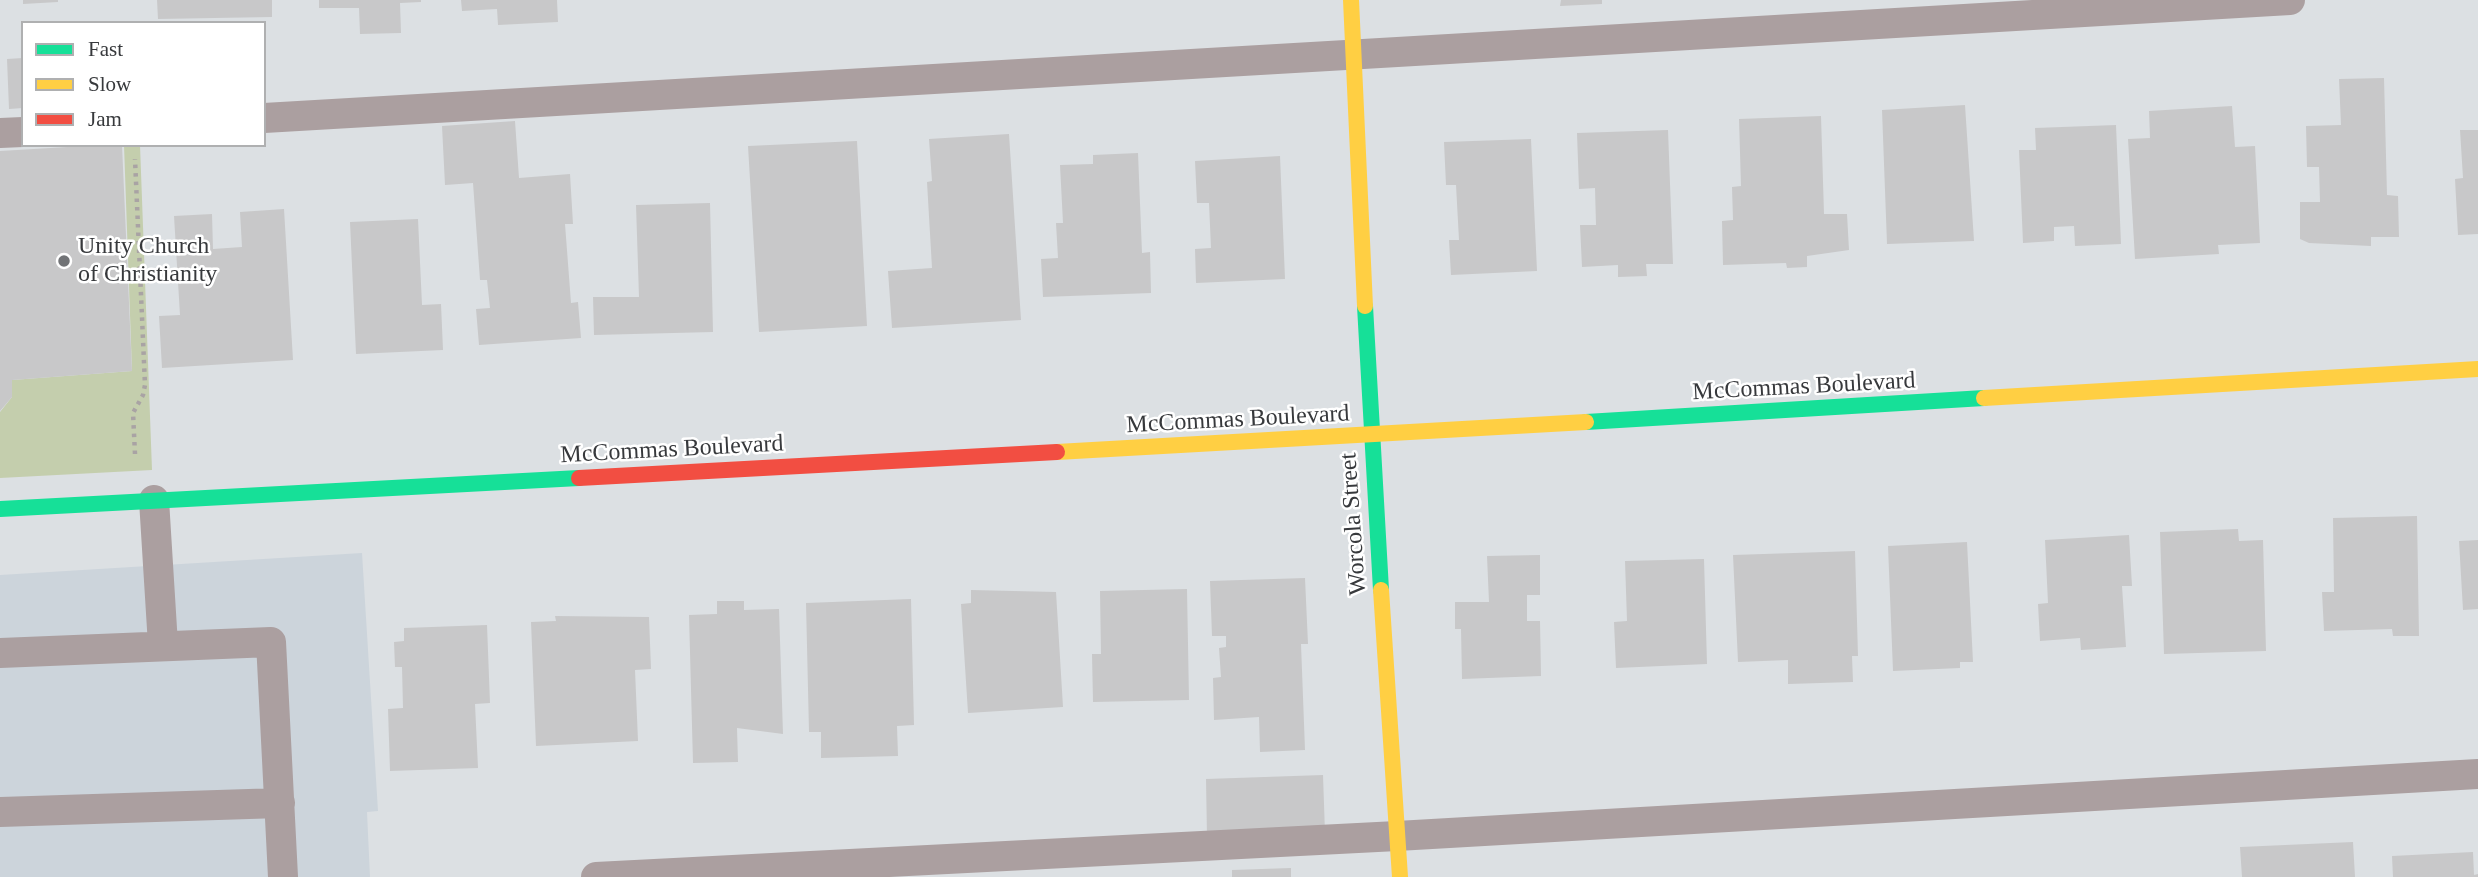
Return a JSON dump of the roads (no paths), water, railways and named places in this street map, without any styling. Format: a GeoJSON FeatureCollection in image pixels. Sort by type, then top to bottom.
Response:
{"type":"FeatureCollection","features":[{"type":"Feature","properties":{"kind":"street","name":"Worcola Street"},"geometry":{"type":"LineString","coordinates":[[1351,0],[1371,435],[1400,877]]}},
{"type":"Feature","properties":{"kind":"street","name":"McCommas Boulevard"},"geometry":{"type":"LineString","coordinates":[[0,509],[1371,435],[2478,369]]}},
{"type":"Feature","properties":{"kind":"lane"},"geometry":{"type":"LineString","coordinates":[[266,118],[2290,0]]}},
{"type":"Feature","properties":{"kind":"lane"},"geometry":{"type":"LineString","coordinates":[[0,133],[21,132]]}},
{"type":"Feature","properties":{"kind":"lane"},"geometry":{"type":"LineString","coordinates":[[154,500],[163,645]]}},
{"type":"Feature","properties":{"kind":"lane"},"geometry":{"type":"LineString","coordinates":[[0,653],[271,642],[283,877]]}},
{"type":"Feature","properties":{"kind":"lane"},"geometry":{"type":"LineString","coordinates":[[596,877],[1397,836],[2478,774]]}},
{"type":"Feature","properties":{"kind":"lane"},"geometry":{"type":"LineString","coordinates":[[0,812],[279,803]]}},
{"type":"Feature","properties":{"kind":"place","name":"Unity Church of Christianity"},"geometry":{"type":"Point","coordinates":[64,261]}}]}
